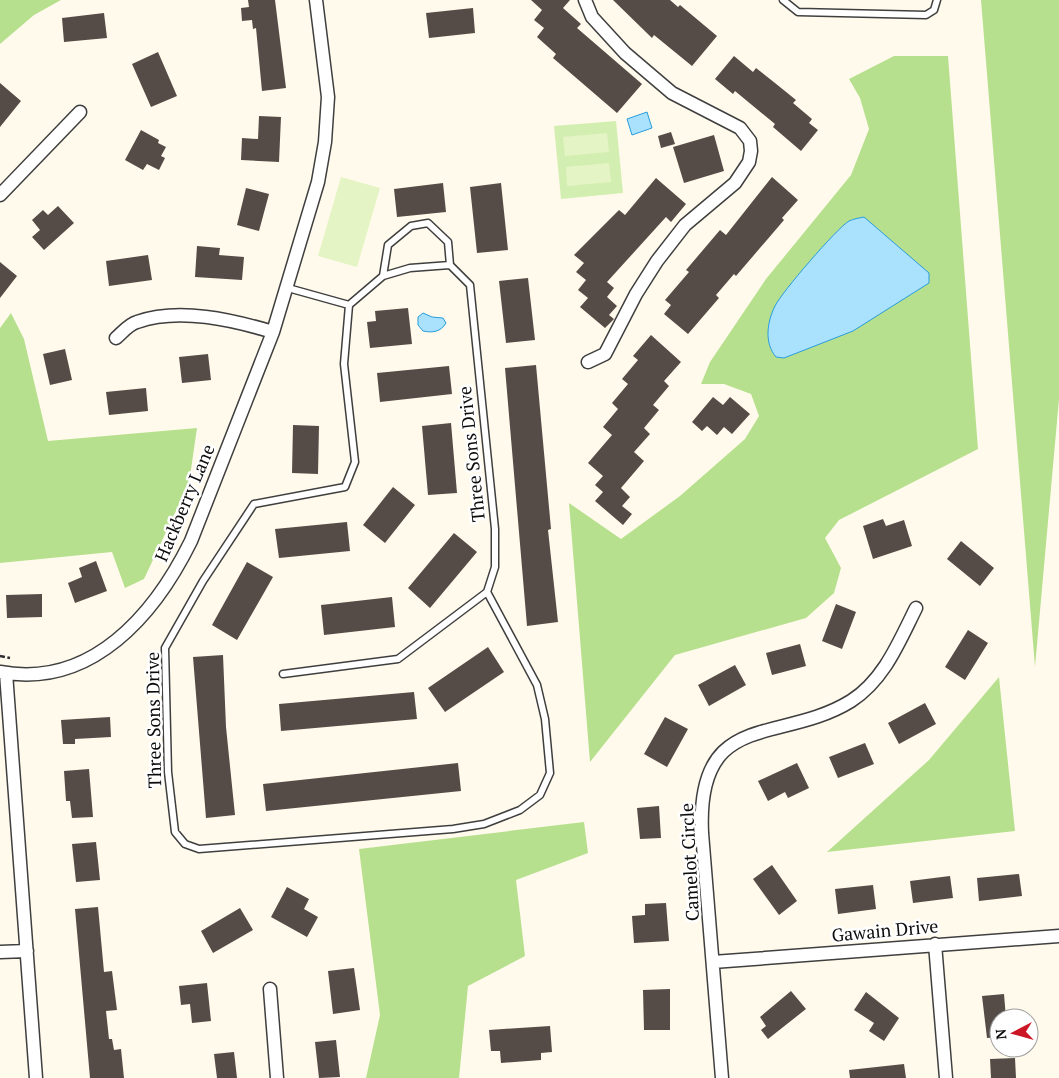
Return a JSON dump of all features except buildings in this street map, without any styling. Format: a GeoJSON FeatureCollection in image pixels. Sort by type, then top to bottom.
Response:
{"type":"FeatureCollection","features":[{"type":"Feature","properties":{"kind":"street","name":"Hackberry Lane"},"geometry":{"type":"LineString","coordinates":[[3,672],[39,674],[78,664],[111,644],[150,608],[178,567],[191,540],[273,332],[288,288],[318,182],[326,142],[328,97],[316,0]]}},
{"type":"Feature","properties":{"kind":"street"},"geometry":{"type":"LineString","coordinates":[[585,0],[592,17],[625,53],[672,93],[740,128],[750,141],[749,162],[735,183],[685,225],[657,261],[636,294],[605,354],[588,362]]}},
{"type":"Feature","properties":{"kind":"street"},"geometry":{"type":"LineString","coordinates":[[0,195],[80,112]]}},
{"type":"Feature","properties":{"kind":"street"},"geometry":{"type":"LineString","coordinates":[[116,338],[135,322],[160,317],[215,318],[240,322],[273,332]]}},
{"type":"Feature","properties":{"kind":"street","name":"Camelot Circle"},"geometry":{"type":"LineString","coordinates":[[722,1078],[701,816],[707,780],[713,767],[722,755],[746,736],[814,716],[851,701],[878,677],[916,608]]}},
{"type":"Feature","properties":{"kind":"street"},"geometry":{"type":"LineString","coordinates":[[3,672],[36,1078]]}},
{"type":"Feature","properties":{"kind":"street","name":"Gawain Drive"},"geometry":{"type":"LineString","coordinates":[[714,962],[1059,936]]}},
{"type":"Feature","properties":{"kind":"street"},"geometry":{"type":"LineString","coordinates":[[935,944],[946,1078]]}},
{"type":"Feature","properties":{"kind":"street"},"geometry":{"type":"LineString","coordinates":[[0,952],[26,951]]}},
{"type":"Feature","properties":{"kind":"street"},"geometry":{"type":"LineString","coordinates":[[270,989],[277,1078]]}},
{"type":"Feature","properties":{"kind":"lane"},"geometry":{"type":"LineString","coordinates":[[783,0],[798,12],[926,15],[934,10],[937,0]]}},
{"type":"Feature","properties":{"kind":"lane"},"geometry":{"type":"LineString","coordinates":[[288,288],[349,305],[383,276],[410,268],[450,265],[448,242],[428,224],[411,226],[388,245],[383,276]]}},
{"type":"Feature","properties":{"kind":"lane","name":"Three Sons Drive"},"geometry":{"type":"LineString","coordinates":[[349,305],[344,364],[355,462],[345,487],[254,504],[203,581],[165,648],[168,772],[175,832],[185,844],[199,849],[453,829],[484,824],[520,810],[540,795],[550,773],[545,719],[538,685],[487,592],[495,567],[495,529],[470,285],[450,265]]}},
{"type":"Feature","properties":{"kind":"lane"},"geometry":{"type":"LineString","coordinates":[[283,674],[398,659],[487,592]]}},
{"type":"Feature","properties":{"kind":"path"},"geometry":{"type":"LineString","coordinates":[[0,656],[16,658]]}},
{"type":"Feature","properties":{"kind":"green space"},"geometry":{"type":"Polygon","coordinates":[[[0,0],[61,0],[34,15],[0,44],[0,0]]]}},
{"type":"Feature","properties":{"kind":"green space"},"geometry":{"type":"Polygon","coordinates":[[[981,0],[1059,0],[1059,399],[1035,667],[981,0]]]}},
{"type":"Feature","properties":{"kind":"green space"},"geometry":{"type":"Polygon","coordinates":[[[894,56],[948,56],[978,449],[839,520],[825,538],[841,568],[834,593],[806,618],[675,655],[590,762],[569,503],[621,539],[680,496],[745,439],[759,416],[751,394],[724,384],[701,384],[710,362],[766,279],[851,175],[869,129],[860,98],[849,79],[894,56]]]}},
{"type":"Feature","properties":{"kind":"green space"},"geometry":{"type":"Polygon","coordinates":[[[616,121],[623,193],[561,199],[554,126],[616,121]]]}},
{"type":"Feature","properties":{"kind":"green space"},"geometry":{"type":"Polygon","coordinates":[[[607,133],[609,152],[565,156],[563,137],[607,133]]]}},
{"type":"Feature","properties":{"kind":"green space"},"geometry":{"type":"Polygon","coordinates":[[[609,163],[611,182],[567,186],[566,167],[609,163]]]}},
{"type":"Feature","properties":{"kind":"green space"},"geometry":{"type":"Polygon","coordinates":[[[341,177],[380,188],[357,267],[318,256],[341,177]]]}},
{"type":"Feature","properties":{"kind":"green space"},"geometry":{"type":"Polygon","coordinates":[[[11,313],[24,339],[48,441],[197,428],[189,483],[144,579],[125,588],[112,552],[0,563],[0,328],[11,313]]]}},
{"type":"Feature","properties":{"kind":"green space"},"geometry":{"type":"Polygon","coordinates":[[[999,677],[1015,831],[827,852],[929,760],[999,677]]]}},
{"type":"Feature","properties":{"kind":"green space"},"geometry":{"type":"Polygon","coordinates":[[[584,822],[588,853],[516,880],[525,956],[468,986],[459,1078],[366,1078],[380,1015],[359,849],[584,822]]]}},
{"type":"Feature","properties":{"kind":"water"},"geometry":{"type":"Polygon","coordinates":[[[647,112],[652,128],[632,135],[627,119],[647,112]]]}},
{"type":"Feature","properties":{"kind":"water"},"geometry":{"type":"Polygon","coordinates":[[[864,217],[929,273],[929,283],[853,331],[784,358],[776,357],[768,339],[768,332],[772,312],[779,299],[833,235],[851,220],[864,217]]]}},
{"type":"Feature","properties":{"kind":"water"},"geometry":{"type":"Polygon","coordinates":[[[423,313],[432,317],[443,318],[446,323],[436,331],[423,331],[418,325],[418,317],[423,313]]]}}]}
